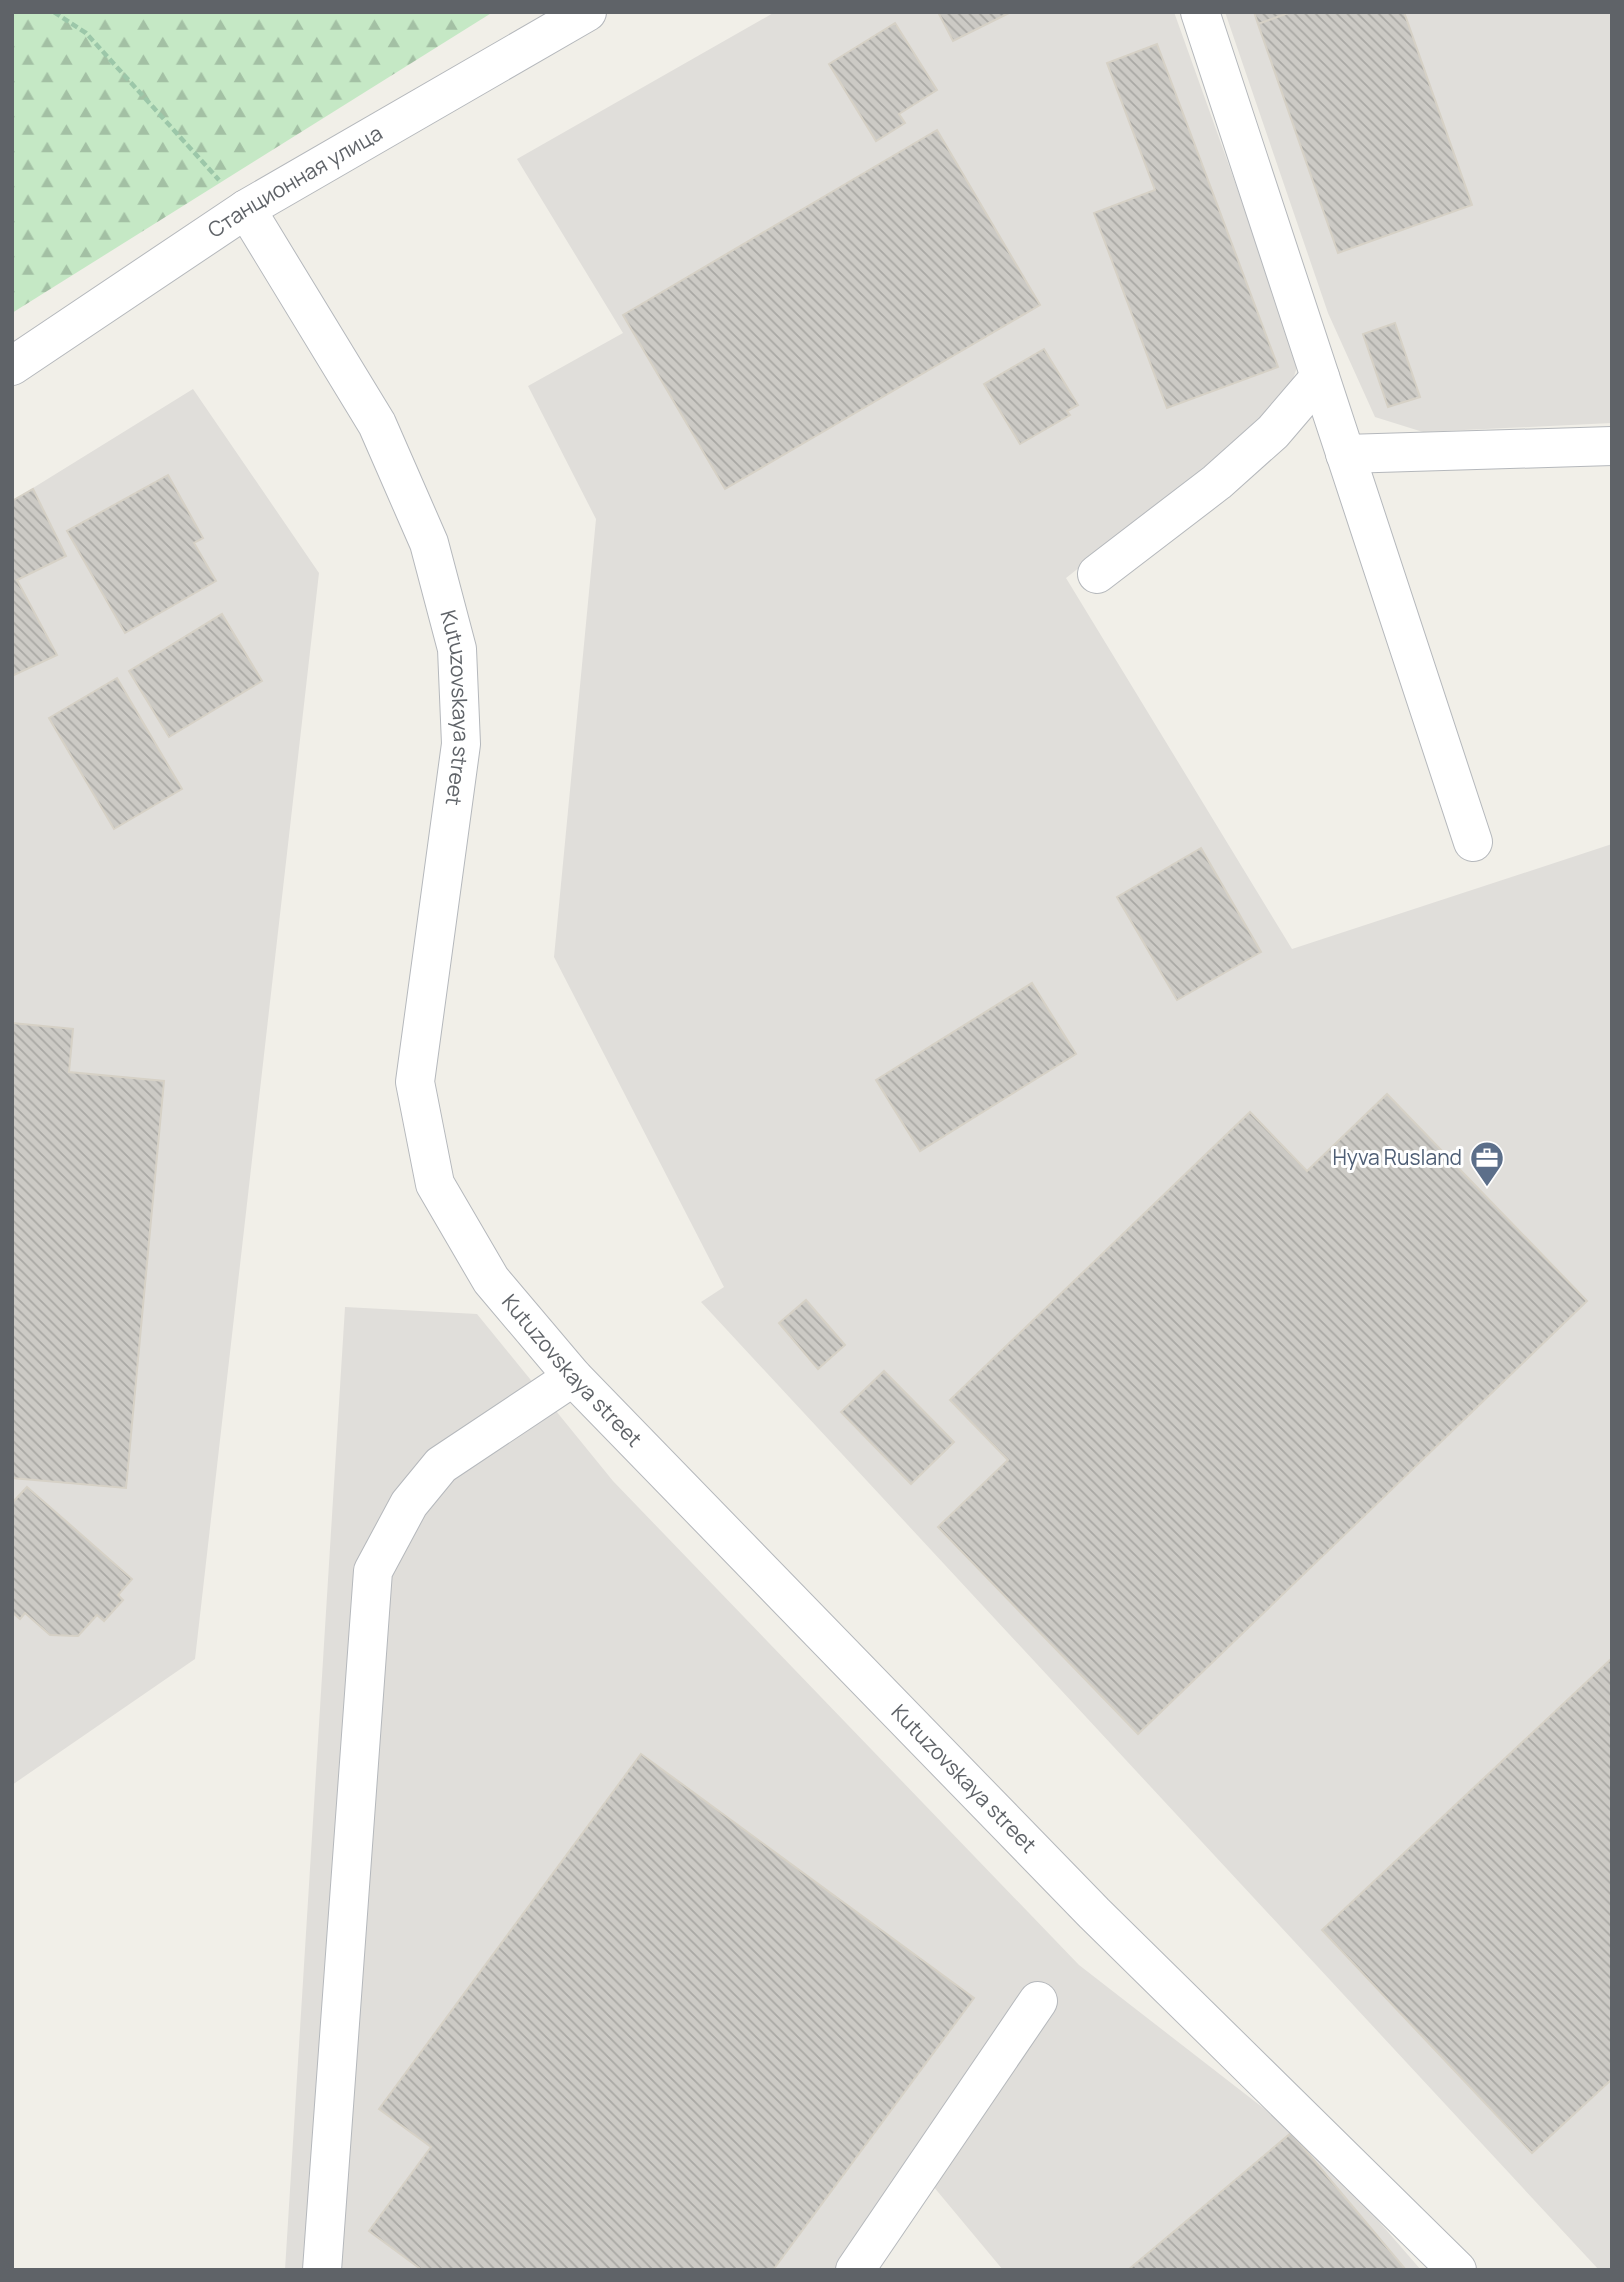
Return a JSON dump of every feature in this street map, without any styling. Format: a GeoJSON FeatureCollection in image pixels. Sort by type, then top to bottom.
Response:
{"type":"FeatureCollection","features":[{"type":"Feature","properties":{"kind":"street","name":"Станционная улица"},"geometry":{"type":"LineString","coordinates":[[12,366],[246,209],[587,12]]}},
{"type":"Feature","properties":{"kind":"street"},"geometry":{"type":"LineString","coordinates":[[1200,12],[1473,842]]}},
{"type":"Feature","properties":{"kind":"street","name":"Kutuzovskaya street"},"geometry":{"type":"LineString","coordinates":[[246,209],[377,424],[429,543],[457,649],[461,744],[415,1082],[435,1184],[491,1280],[573,1377],[1094,1913],[1457,2270]]}},
{"type":"Feature","properties":{"kind":"street"},"geometry":{"type":"LineString","coordinates":[[1097,574],[1217,482],[1273,432],[1320,377]]}},
{"type":"Feature","properties":{"kind":"street"},"geometry":{"type":"LineString","coordinates":[[1345,454],[1612,446]]}},
{"type":"Feature","properties":{"kind":"street"},"geometry":{"type":"LineString","coordinates":[[322,2270],[373,1571],[409,1503],[441,1465],[573,1377]]}},
{"type":"Feature","properties":{"kind":"street"},"geometry":{"type":"LineString","coordinates":[[855,2270],[1038,2001]]}},
{"type":"Feature","properties":{"kind":"path"},"geometry":{"type":"LineString","coordinates":[[54,12],[86,33],[246,209]]}},
{"type":"Feature","properties":{"kind":"shaded area"},"geometry":{"type":"Polygon","coordinates":[[[775,12],[1174,12],[1299,361],[1284,406],[1066,578],[1292,949],[1612,844],[1612,2270],[1599,2270],[701,1302],[724,1287],[554,957],[596,519],[528,386],[623,333],[517,159],[775,12]]]}},
{"type":"Feature","properties":{"kind":"shaded area"},"geometry":{"type":"Polygon","coordinates":[[[1225,12],[1612,12],[1612,423],[1423,432],[1375,417],[1328,313],[1225,12]]]}},
{"type":"Feature","properties":{"kind":"shaded area"},"geometry":{"type":"Polygon","coordinates":[[[193,389],[319,573],[195,1659],[12,1785],[12,501],[193,389]]]}},
{"type":"Feature","properties":{"kind":"shaded area"},"geometry":{"type":"Polygon","coordinates":[[[345,1307],[477,1314],[613,1481],[1079,1965],[1316,2149],[1421,2270],[1003,2270],[933,2186],[875,2270],[285,2270],[345,1307]]]}},
{"type":"Feature","properties":{"kind":"green space"},"geometry":{"type":"Polygon","coordinates":[[[12,12],[493,12],[12,313],[12,12]]]}},
{"type":"Feature","properties":{"kind":"building"},"geometry":{"type":"Polygon","coordinates":[[[938,12],[1011,12],[953,41],[938,12]]]}},
{"type":"Feature","properties":{"kind":"building"},"geometry":{"type":"Polygon","coordinates":[[[1254,12],[1291,12],[1258,24],[1254,12]]]}},
{"type":"Feature","properties":{"kind":"building"},"geometry":{"type":"Polygon","coordinates":[[[1291,12],[1404,12],[1472,205],[1338,253],[1258,24],[1291,12]]]}},
{"type":"Feature","properties":{"kind":"building"},"geometry":{"type":"Polygon","coordinates":[[[895,23],[937,90],[899,114],[905,123],[876,141],[829,64],[895,23]]]}},
{"type":"Feature","properties":{"kind":"building"},"geometry":{"type":"Polygon","coordinates":[[[1157,44],[1278,367],[1167,408],[1094,213],[1155,190],[1107,63],[1157,44]]]}},
{"type":"Feature","properties":{"kind":"building"},"geometry":{"type":"Polygon","coordinates":[[[937,130],[1040,305],[725,489],[623,315],[937,130]]]}},
{"type":"Feature","properties":{"kind":"building"},"geometry":{"type":"Polygon","coordinates":[[[1395,323],[1420,397],[1388,407],[1363,334],[1395,323]]]}},
{"type":"Feature","properties":{"kind":"building"},"geometry":{"type":"Polygon","coordinates":[[[1044,349],[1078,405],[1067,411],[1070,415],[1020,444],[984,384],[1044,349]]]}},
{"type":"Feature","properties":{"kind":"building"},"geometry":{"type":"Polygon","coordinates":[[[168,475],[203,538],[194,543],[216,581],[125,633],[67,531],[168,475]]]}},
{"type":"Feature","properties":{"kind":"building"},"geometry":{"type":"Polygon","coordinates":[[[33,489],[66,556],[17,580],[57,655],[12,676],[12,501],[33,489]]]}},
{"type":"Feature","properties":{"kind":"building"},"geometry":{"type":"Polygon","coordinates":[[[222,614],[262,681],[169,737],[129,671],[222,614]]]}},
{"type":"Feature","properties":{"kind":"building"},"geometry":{"type":"Polygon","coordinates":[[[117,678],[182,789],[114,829],[49,718],[117,678]]]}},
{"type":"Feature","properties":{"kind":"building"},"geometry":{"type":"Polygon","coordinates":[[[1201,848],[1261,952],[1177,1000],[1117,897],[1201,848]]]}},
{"type":"Feature","properties":{"kind":"building"},"geometry":{"type":"Polygon","coordinates":[[[1032,983],[1076,1054],[920,1151],[876,1080],[1032,983]]]}},
{"type":"Feature","properties":{"kind":"building"},"geometry":{"type":"Polygon","coordinates":[[[12,1023],[73,1029],[69,1072],[164,1081],[126,1488],[12,1478],[12,1023]]]}},
{"type":"Feature","properties":{"kind":"building"},"geometry":{"type":"Polygon","coordinates":[[[1387,1094],[1587,1301],[1138,1734],[938,1527],[1008,1460],[950,1400],[1250,1112],[1307,1171],[1387,1094]]]}},
{"type":"Feature","properties":{"kind":"building"},"geometry":{"type":"Polygon","coordinates":[[[806,1300],[845,1345],[818,1369],[779,1323],[806,1300]]]}},
{"type":"Feature","properties":{"kind":"building"},"geometry":{"type":"Polygon","coordinates":[[[884,1371],[954,1442],[911,1484],[841,1412],[884,1371]]]}},
{"type":"Feature","properties":{"kind":"building"},"geometry":{"type":"Polygon","coordinates":[[[27,1487],[132,1579],[118,1595],[123,1600],[104,1621],[97,1615],[78,1636],[50,1635],[25,1613],[20,1619],[12,1612],[12,1503],[27,1487]]]}},
{"type":"Feature","properties":{"kind":"building"},"geometry":{"type":"Polygon","coordinates":[[[1612,1658],[1612,2079],[1532,2153],[1322,1930],[1612,1658]]]}},
{"type":"Feature","properties":{"kind":"building"},"geometry":{"type":"Polygon","coordinates":[[[641,1754],[974,1998],[773,2270],[422,2270],[369,2231],[431,2147],[379,2109],[641,1754]]]}},
{"type":"Feature","properties":{"kind":"building"},"geometry":{"type":"Polygon","coordinates":[[[1291,2133],[1406,2270],[1128,2270],[1291,2133]]]}},
{"type":"Feature","properties":{"kind":"place","name":"Hyva Rusland"},"geometry":{"type":"Point","coordinates":[1487,1188]}}]}
